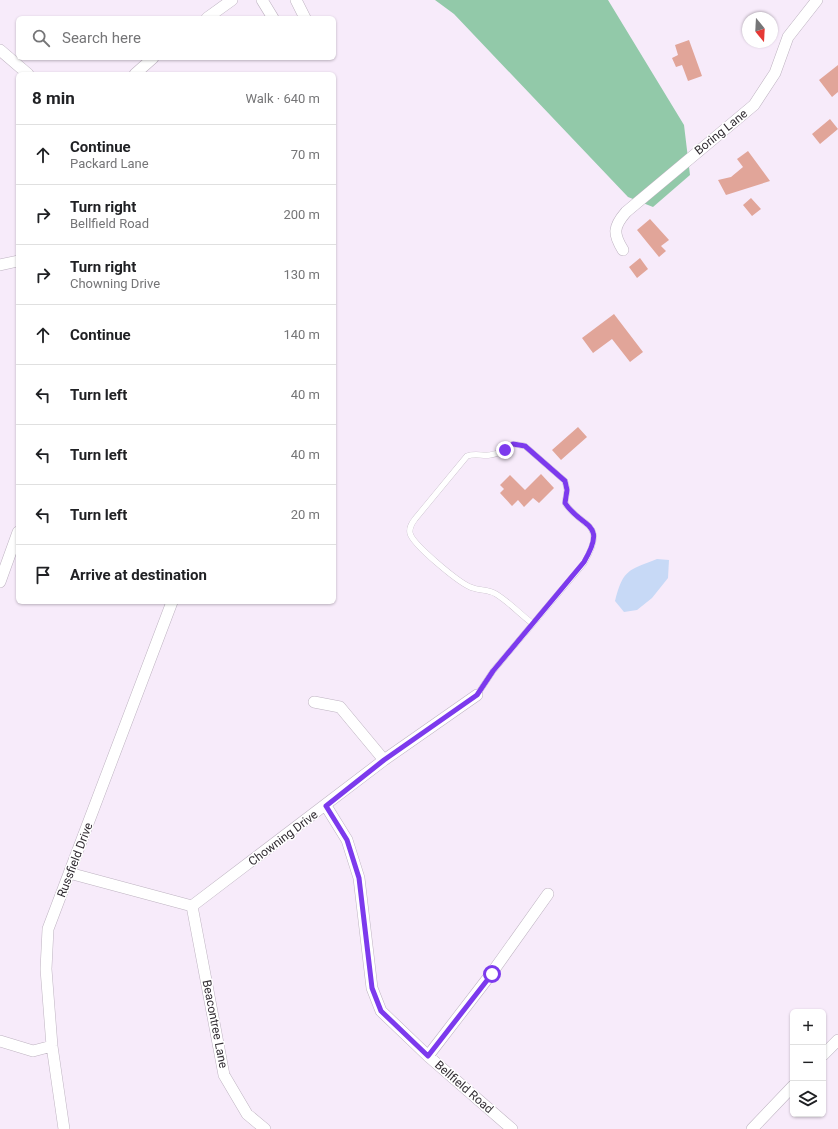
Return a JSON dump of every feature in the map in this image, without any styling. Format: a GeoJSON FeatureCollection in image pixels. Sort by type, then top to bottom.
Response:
{"type":"FeatureCollection","features":[{"type":"Feature","properties":{"kind":"street"},"geometry":{"type":"LineString","coordinates":[[210,16],[232,0]]}},
{"type":"Feature","properties":{"kind":"street"},"geometry":{"type":"LineString","coordinates":[[262,0],[272,16]]}},
{"type":"Feature","properties":{"kind":"street"},"geometry":{"type":"LineString","coordinates":[[296,0],[304,16]]}},
{"type":"Feature","properties":{"kind":"street","name":"Boring Lane"},"geometry":{"type":"LineString","coordinates":[[624,250],[616,238],[616,232],[620,219],[626,212],[691,156],[754,105],[775,73],[788,37],[818,0]]}},
{"type":"Feature","properties":{"kind":"street"},"geometry":{"type":"LineString","coordinates":[[0,50],[26,72]]}},
{"type":"Feature","properties":{"kind":"street"},"geometry":{"type":"LineString","coordinates":[[137,72],[151,60]]}},
{"type":"Feature","properties":{"kind":"street"},"geometry":{"type":"LineString","coordinates":[[0,265],[16,261]]}},
{"type":"Feature","properties":{"kind":"street"},"geometry":{"type":"LineString","coordinates":[[0,582],[16,538]]}},
{"type":"Feature","properties":{"kind":"street","name":"Russfield Drive"},"geometry":{"type":"LineString","coordinates":[[64,1129],[52,1046],[46,969],[48,929],[171,604]]}},
{"type":"Feature","properties":{"kind":"street","name":"Chowning Drive"},"geometry":{"type":"LineString","coordinates":[[192,906],[326,806],[384,760],[477,695]]}},
{"type":"Feature","properties":{"kind":"street"},"geometry":{"type":"LineString","coordinates":[[314,702],[340,707],[384,760]]}},
{"type":"Feature","properties":{"kind":"street","name":"Bellfield Road"},"geometry":{"type":"LineString","coordinates":[[326,806],[347,840],[359,878],[372,988],[381,1011],[428,1056],[512,1129]]}},
{"type":"Feature","properties":{"kind":"street"},"geometry":{"type":"LineString","coordinates":[[70,873],[192,906]]}},
{"type":"Feature","properties":{"kind":"street"},"geometry":{"type":"LineString","coordinates":[[428,1056],[492,974],[548,894]]}},
{"type":"Feature","properties":{"kind":"street","name":"Beacontree Lane"},"geometry":{"type":"LineString","coordinates":[[192,906],[224,1075],[247,1114],[265,1129]]}},
{"type":"Feature","properties":{"kind":"street"},"geometry":{"type":"LineString","coordinates":[[826,1052],[838,1040]]}},
{"type":"Feature","properties":{"kind":"street"},"geometry":{"type":"LineString","coordinates":[[0,1041],[33,1051],[52,1046]]}},
{"type":"Feature","properties":{"kind":"street"},"geometry":{"type":"LineString","coordinates":[[752,1129],[790,1089]]}},
{"type":"Feature","properties":{"kind":"lane"},"geometry":{"type":"LineString","coordinates":[[477,695],[493,671],[584,562],[591,551],[593,532],[590,526],[565,503],[567,490],[565,481],[525,446],[513,444],[500,452],[490,455],[473,454],[468,456],[414,519],[410,525],[410,533],[413,542],[440,566],[472,588],[488,590],[497,595],[532,623]]}},
{"type":"Feature","properties":{"kind":"green space"},"geometry":{"type":"Polygon","coordinates":[[[435,0],[608,0],[684,125],[690,175],[653,207],[628,197],[454,14],[435,0]]]}},
{"type":"Feature","properties":{"kind":"water"},"geometry":{"type":"Polygon","coordinates":[[[657,559],[669,560],[668,578],[652,598],[637,610],[624,612],[615,601],[624,577],[628,572],[657,559]]]}},
{"type":"Feature","properties":{"kind":"building"},"geometry":{"type":"Polygon","coordinates":[[[689,40],[702,76],[688,81],[682,65],[676,67],[672,58],[678,55],[675,45],[689,40]]]}},
{"type":"Feature","properties":{"kind":"building"},"geometry":{"type":"Polygon","coordinates":[[[838,65],[838,92],[832,97],[819,80],[838,65]]]}},
{"type":"Feature","properties":{"kind":"building"},"geometry":{"type":"Polygon","coordinates":[[[830,119],[838,129],[820,144],[812,134],[830,119]]]}},
{"type":"Feature","properties":{"kind":"building"},"geometry":{"type":"Polygon","coordinates":[[[748,151],[770,181],[726,195],[718,180],[731,177],[743,167],[737,159],[748,151]]]}},
{"type":"Feature","properties":{"kind":"building"},"geometry":{"type":"Polygon","coordinates":[[[751,198],[761,209],[752,216],[743,205],[751,198]]]}},
{"type":"Feature","properties":{"kind":"building"},"geometry":{"type":"Polygon","coordinates":[[[650,219],[669,240],[661,246],[666,251],[659,257],[637,230],[650,219]]]}},
{"type":"Feature","properties":{"kind":"building"},"geometry":{"type":"Polygon","coordinates":[[[640,258],[648,269],[637,278],[629,267],[640,258]]]}},
{"type":"Feature","properties":{"kind":"building"},"geometry":{"type":"Polygon","coordinates":[[[614,314],[643,352],[630,362],[612,339],[593,353],[582,338],[614,314]]]}},
{"type":"Feature","properties":{"kind":"building"},"geometry":{"type":"Polygon","coordinates":[[[578,427],[587,437],[561,460],[552,450],[578,427]]]}},
{"type":"Feature","properties":{"kind":"building"},"geometry":{"type":"Polygon","coordinates":[[[541,474],[554,488],[539,503],[533,498],[524,507],[518,500],[512,506],[500,493],[504,489],[500,485],[510,475],[525,490],[541,474]]]}},
{"type":"Feature","properties":{"kind":"route"},"geometry":{"type":"LineString","coordinates":[[492,974],[428,1056],[381,1011],[372,988],[359,878],[347,840],[326,806],[384,760],[477,695],[493,671],[584,562],[591,551],[593,532],[590,526],[566,505],[567,490],[565,481],[525,446],[513,444],[505,450]]}}]}
